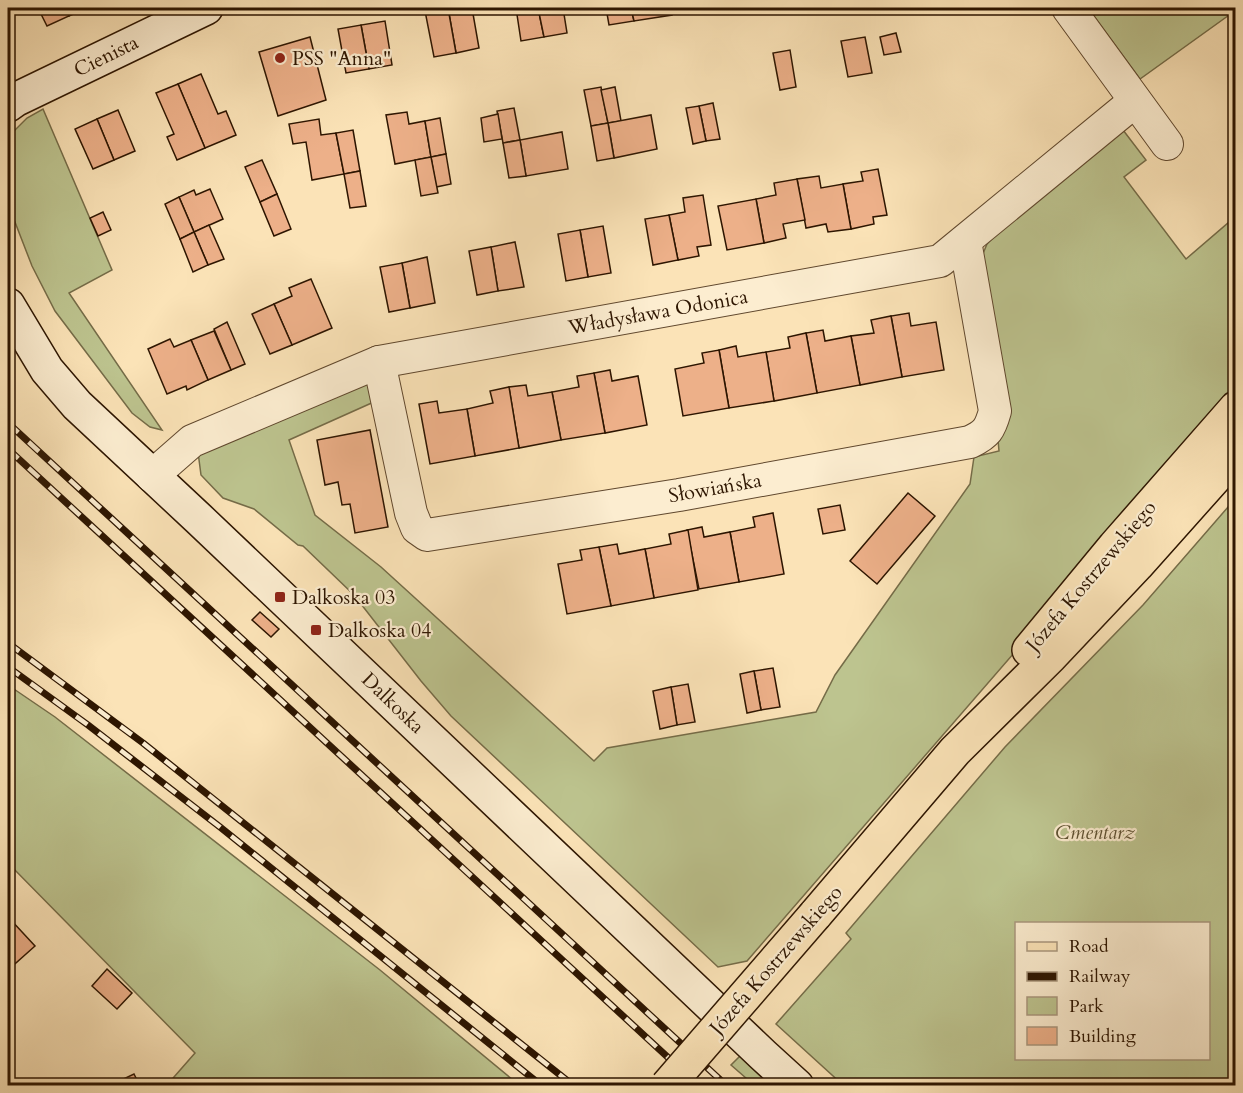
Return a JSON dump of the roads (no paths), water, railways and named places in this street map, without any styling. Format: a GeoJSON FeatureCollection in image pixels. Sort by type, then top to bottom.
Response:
{"type":"FeatureCollection","features":[{"type":"Feature","properties":{"kind":"main road","name":"Józefa Kostrzewskiego"},"geometry":{"type":"LineString","coordinates":[[955,751],[996,690],[1115,546],[1236,408]]}},
{"type":"Feature","properties":{"kind":"main road","name":"Józefa Kostrzewskiego"},"geometry":{"type":"LineString","coordinates":[[667,1086],[955,751],[1051,656],[1137,565],[1236,454]]}},
{"type":"Feature","properties":{"kind":"street","name":"Cienista"},"geometry":{"type":"LineString","coordinates":[[8,105],[206,8]]}},
{"type":"Feature","properties":{"kind":"street"},"geometry":{"type":"LineString","coordinates":[[1068,8],[1167,144]]}},
{"type":"Feature","properties":{"kind":"street","name":"Władysława Odonica"},"geometry":{"type":"LineString","coordinates":[[152,476],[192,441],[380,362],[940,261],[1135,100]]}},
{"type":"Feature","properties":{"kind":"street","name":"Słowiańska"},"geometry":{"type":"LineString","coordinates":[[380,362],[411,513],[417,528],[427,535],[679,495],[970,442],[984,435],[992,422],[995,411],[965,241]]}},
{"type":"Feature","properties":{"kind":"street","name":"Dalkoska"},"geometry":{"type":"LineString","coordinates":[[8,305],[47,370],[77,405],[797,1086]]}},
{"type":"Feature","properties":{"kind":"railway"},"geometry":{"type":"LineString","coordinates":[[8,423],[727,1086]]}},
{"type":"Feature","properties":{"kind":"railway"},"geometry":{"type":"LineString","coordinates":[[8,449],[699,1086]]}},
{"type":"Feature","properties":{"kind":"railway"},"geometry":{"type":"LineString","coordinates":[[8,643],[143,743],[574,1086]]}},
{"type":"Feature","properties":{"kind":"railway"},"geometry":{"type":"LineString","coordinates":[[8,667],[88,725],[220,827],[542,1086]]}},
{"type":"Feature","properties":{"kind":"place","name":"PSS \"Anna\""},"geometry":{"type":"Point","coordinates":[280,58]}},
{"type":"Feature","properties":{"kind":"place","name":"Dalkoska 03"},"geometry":{"type":"Point","coordinates":[280,597]}},
{"type":"Feature","properties":{"kind":"place","name":"Dalkoska 04"},"geometry":{"type":"Point","coordinates":[316,630]}},
{"type":"Feature","properties":{"kind":"park label","name":"Cmentarz"},"geometry":{"type":"Point","coordinates":[1095,832]}}]}
